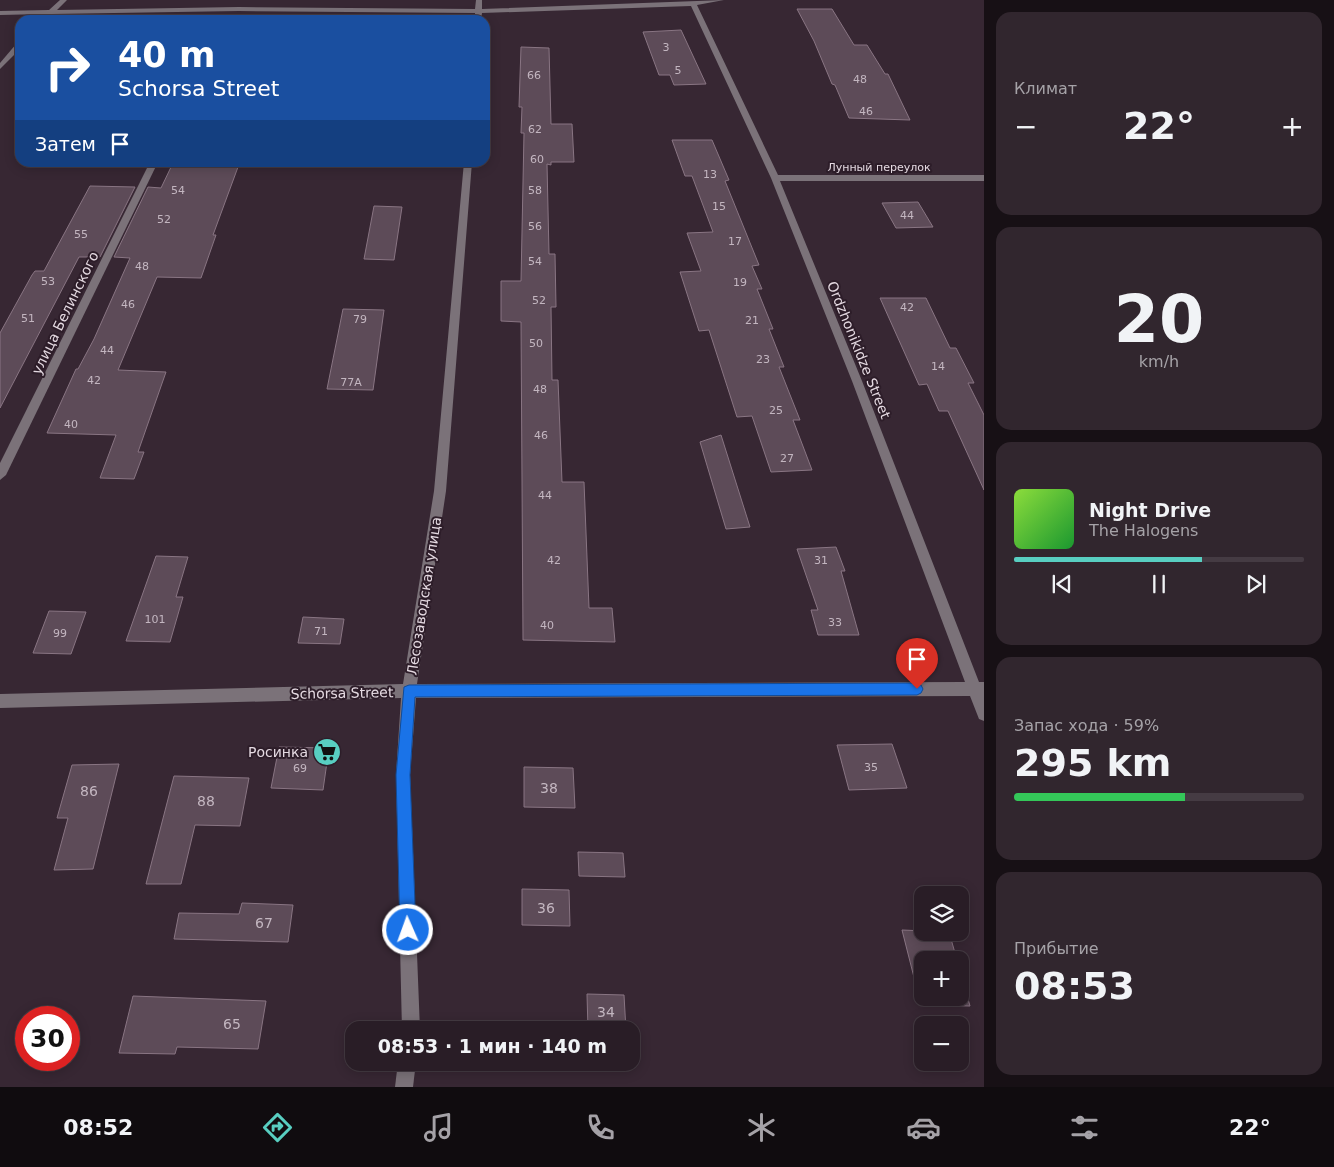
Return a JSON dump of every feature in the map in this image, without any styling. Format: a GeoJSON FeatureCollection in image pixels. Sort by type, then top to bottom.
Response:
{"type":"FeatureCollection","features":[{"type":"Feature","properties":{"kind":"street"},"geometry":{"type":"LineString","coordinates":[[49,13],[64,0]]}},
{"type":"Feature","properties":{"kind":"street"},"geometry":{"type":"LineString","coordinates":[[238,9],[244,0]]}},
{"type":"Feature","properties":{"kind":"street"},"geometry":{"type":"LineString","coordinates":[[478,15],[479,0]]}},
{"type":"Feature","properties":{"kind":"street"},"geometry":{"type":"LineString","coordinates":[[0,13],[238,9],[478,11],[693,4],[721,0]]}},
{"type":"Feature","properties":{"kind":"street","name":"Ordzhonikidze Street"},"geometry":{"type":"LineString","coordinates":[[693,4],[775,178],[980,689],[984,714]]}},
{"type":"Feature","properties":{"kind":"street"},"geometry":{"type":"LineString","coordinates":[[0,67],[15,50]]}},
{"type":"Feature","properties":{"kind":"street","name":"улица Белинского"},"geometry":{"type":"LineString","coordinates":[[0,475],[152,167]]}},
{"type":"Feature","properties":{"kind":"street","name":"Лесозаводская улица"},"geometry":{"type":"LineString","coordinates":[[411,1021],[403,775],[409,691],[440,491],[468,167]]}},
{"type":"Feature","properties":{"kind":"street","name":"Лунный переулок"},"geometry":{"type":"LineString","coordinates":[[775,178],[984,178]]}},
{"type":"Feature","properties":{"kind":"street","name":"Schorsa Street"},"geometry":{"type":"LineString","coordinates":[[0,701],[409,691],[980,689]]}},
{"type":"Feature","properties":{"kind":"street"},"geometry":{"type":"LineString","coordinates":[[404,1087],[406,1071]]}},
{"type":"Feature","properties":{"kind":"building"},"geometry":{"type":"Polygon","coordinates":[[[797,9],[832,9],[854,45],[867,45],[885,74],[888,74],[910,120],[849,118],[835,85],[832,84],[814,41],[797,9]]]}},
{"type":"Feature","properties":{"kind":"building"},"geometry":{"type":"Polygon","coordinates":[[[681,30],[706,84],[674,85],[670,75],[659,75],[643,32],[681,30]]]}},
{"type":"Feature","properties":{"kind":"building"},"geometry":{"type":"Polygon","coordinates":[[[521,47],[549,48],[551,124],[572,124],[574,162],[551,162],[551,165],[547,164],[549,254],[555,254],[556,307],[551,307],[552,380],[558,380],[562,482],[584,482],[589,608],[612,608],[615,642],[523,640],[521,322],[501,321],[501,281],[521,281],[524,133],[521,133],[522,107],[519,107],[521,47]]]}},
{"type":"Feature","properties":{"kind":"building"},"geometry":{"type":"Polygon","coordinates":[[[672,140],[712,140],[729,180],[725,181],[759,265],[752,266],[762,289],[757,289],[773,329],[769,329],[784,367],[779,367],[800,420],[793,420],[812,470],[771,472],[752,416],[737,417],[709,330],[699,331],[680,272],[701,271],[687,233],[713,232],[692,176],[685,176],[672,140]]]}},
{"type":"Feature","properties":{"kind":"building"},"geometry":{"type":"Polygon","coordinates":[[[171,167],[238,167],[213,235],[216,235],[201,278],[157,277],[118,370],[166,372],[138,452],[144,452],[134,479],[100,478],[116,435],[47,433],[76,369],[78,369],[94,339],[130,258],[114,257],[148,187],[161,188],[171,167]]]}},
{"type":"Feature","properties":{"kind":"building"},"geometry":{"type":"Polygon","coordinates":[[[90,186],[135,187],[100,257],[79,257],[0,408],[0,333],[32,275],[35,271],[44,271],[90,186]]]}},
{"type":"Feature","properties":{"kind":"building"},"geometry":{"type":"Polygon","coordinates":[[[918,202],[933,227],[896,228],[882,203],[918,202]]]}},
{"type":"Feature","properties":{"kind":"building"},"geometry":{"type":"Polygon","coordinates":[[[374,206],[402,207],[394,260],[364,259],[374,206]]]}},
{"type":"Feature","properties":{"kind":"building"},"geometry":{"type":"Polygon","coordinates":[[[880,298],[926,298],[950,348],[956,348],[974,383],[968,383],[984,415],[984,490],[948,411],[939,411],[927,384],[919,385],[880,298]]]}},
{"type":"Feature","properties":{"kind":"building"},"geometry":{"type":"Polygon","coordinates":[[[343,309],[384,310],[373,390],[327,389],[343,309]]]}},
{"type":"Feature","properties":{"kind":"building"},"geometry":{"type":"Polygon","coordinates":[[[721,435],[750,527],[726,529],[700,442],[721,435]]]}},
{"type":"Feature","properties":{"kind":"building"},"geometry":{"type":"Polygon","coordinates":[[[836,547],[845,571],[841,571],[859,635],[818,635],[811,610],[818,610],[797,549],[836,547]]]}},
{"type":"Feature","properties":{"kind":"building"},"geometry":{"type":"Polygon","coordinates":[[[156,556],[188,557],[176,597],[183,597],[170,642],[126,641],[156,556]]]}},
{"type":"Feature","properties":{"kind":"building"},"geometry":{"type":"Polygon","coordinates":[[[49,611],[86,612],[71,654],[33,653],[49,611]]]}},
{"type":"Feature","properties":{"kind":"building"},"geometry":{"type":"Polygon","coordinates":[[[303,617],[344,619],[340,644],[298,643],[303,617]]]}},
{"type":"Feature","properties":{"kind":"building"},"geometry":{"type":"Polygon","coordinates":[[[892,744],[907,788],[849,790],[837,745],[892,744]]]}},
{"type":"Feature","properties":{"kind":"building"},"geometry":{"type":"Polygon","coordinates":[[[279,747],[329,748],[323,790],[271,788],[279,747]]]}},
{"type":"Feature","properties":{"kind":"building"},"geometry":{"type":"Polygon","coordinates":[[[119,764],[93,869],[54,870],[68,818],[57,818],[72,765],[119,764]]]}},
{"type":"Feature","properties":{"kind":"building"},"geometry":{"type":"Polygon","coordinates":[[[524,767],[573,768],[575,808],[524,807],[524,767]]]}},
{"type":"Feature","properties":{"kind":"building"},"geometry":{"type":"Polygon","coordinates":[[[174,776],[249,778],[240,826],[195,825],[181,884],[146,884],[174,776]]]}},
{"type":"Feature","properties":{"kind":"building"},"geometry":{"type":"Polygon","coordinates":[[[578,852],[623,853],[625,877],[579,876],[578,852]]]}},
{"type":"Feature","properties":{"kind":"building"},"geometry":{"type":"Polygon","coordinates":[[[522,889],[569,890],[570,926],[522,925],[522,889]]]}},
{"type":"Feature","properties":{"kind":"building"},"geometry":{"type":"Polygon","coordinates":[[[242,903],[293,905],[288,942],[174,939],[179,913],[239,914],[242,903]]]}},
{"type":"Feature","properties":{"kind":"building"},"geometry":{"type":"Polygon","coordinates":[[[902,930],[914,931],[914,941],[952,941],[954,951],[914,951],[914,977],[902,930]]]}},
{"type":"Feature","properties":{"kind":"building"},"geometry":{"type":"Polygon","coordinates":[[[587,994],[624,995],[625,1021],[588,1021],[587,994]]]}},
{"type":"Feature","properties":{"kind":"building"},"geometry":{"type":"Polygon","coordinates":[[[133,996],[266,1001],[258,1049],[177,1047],[175,1054],[119,1053],[133,996]]]}},
{"type":"Feature","properties":{"kind":"place","name":"Росинка"},"geometry":{"type":"Point","coordinates":[327,752]}},
{"type":"Feature","properties":{"kind":"route"},"geometry":{"type":"LineString","coordinates":[[408,930],[403,775],[409,691],[917,689]]}}]}
